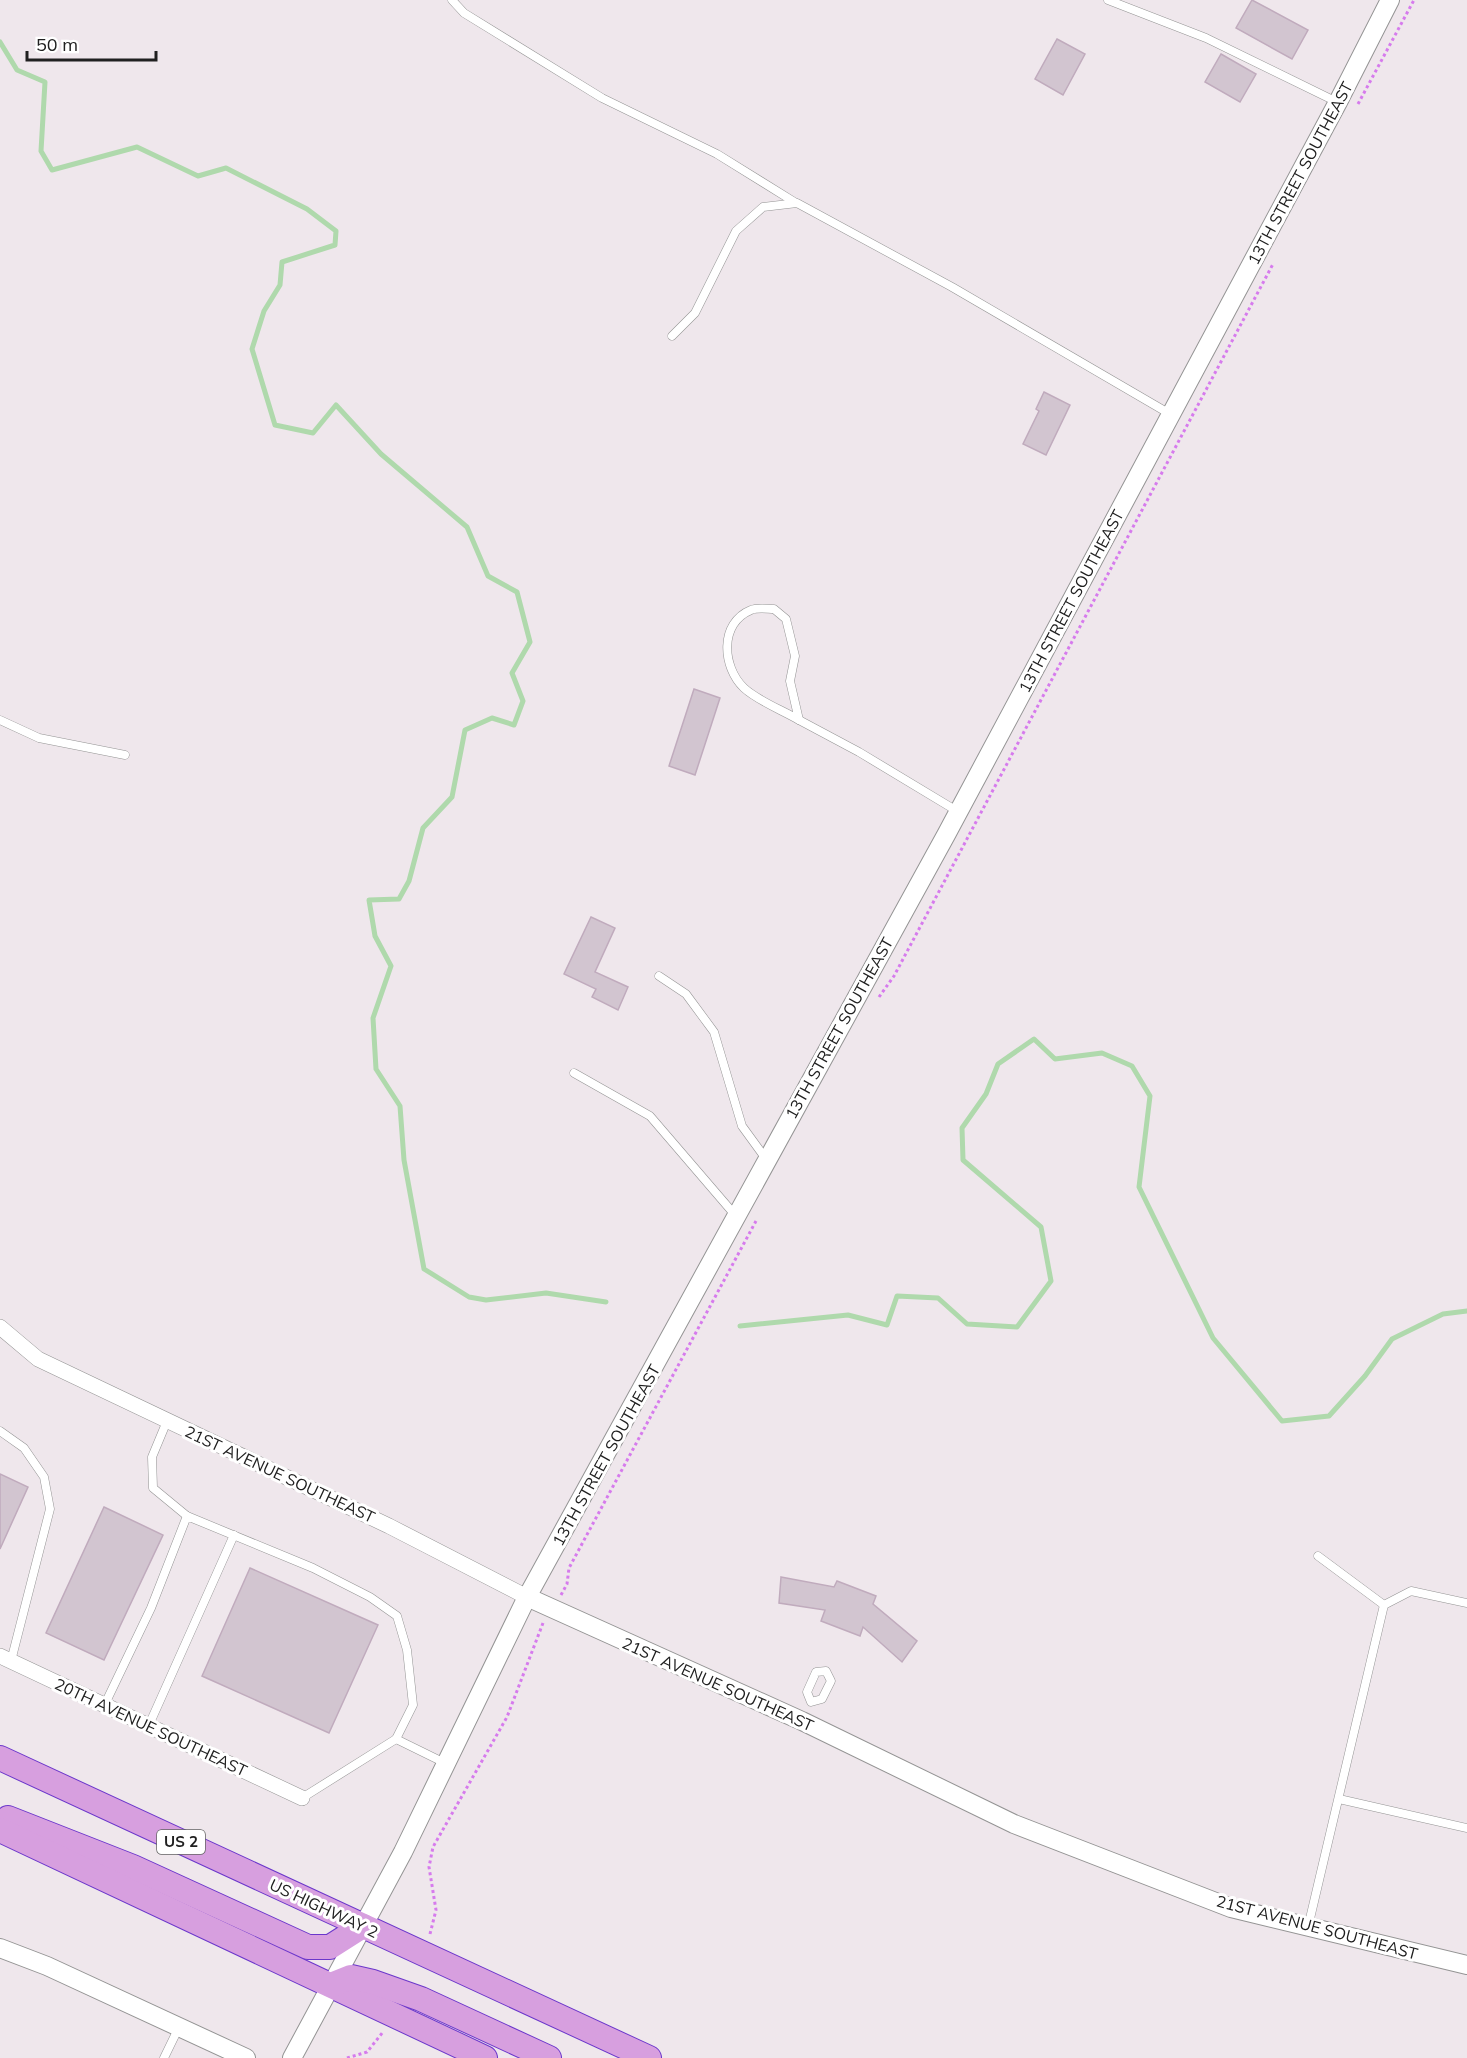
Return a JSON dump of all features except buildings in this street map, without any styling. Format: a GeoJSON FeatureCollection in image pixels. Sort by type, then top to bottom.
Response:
{"type":"FeatureCollection","features":[{"type":"Feature","properties":{"kind":"highway","name":"US HIGHWAY 2"},"geometry":{"type":"LineString","coordinates":[[0,1758],[649,2058]]}},
{"type":"Feature","properties":{"kind":"highway"},"geometry":{"type":"LineString","coordinates":[[0,1815],[133,1867],[308,1947],[330,1947],[363,1926]]}},
{"type":"Feature","properties":{"kind":"highway"},"geometry":{"type":"LineString","coordinates":[[0,1830],[485,2058]]}},
{"type":"Feature","properties":{"kind":"highway"},"geometry":{"type":"LineString","coordinates":[[331,1985],[351,1977],[373,1982],[421,1999],[549,2058]]}},
{"type":"Feature","properties":{"kind":"street","name":"13TH STREET SOUTHEAST"},"geometry":{"type":"LineString","coordinates":[[292,2058],[447,1764],[527,1597],[959,812],[1338,102],[1390,0]]}},
{"type":"Feature","properties":{"kind":"street","name":"21ST AVENUE SOUTHEAST"},"geometry":{"type":"LineString","coordinates":[[0,1327],[38,1359],[389,1526],[527,1597],[802,1721],[1014,1824],[1231,1908],[1467,1965]]}},
{"type":"Feature","properties":{"kind":"street","name":"20TH AVENUE SOUTHEAST"},"geometry":{"type":"LineString","coordinates":[[6,1658],[302,1798]]}},
{"type":"Feature","properties":{"kind":"street"},"geometry":{"type":"LineString","coordinates":[[0,1948],[47,1966],[246,2058]]}},
{"type":"Feature","properties":{"kind":"lane"},"geometry":{"type":"LineString","coordinates":[[452,0],[464,13],[602,98],[717,154],[797,203],[952,287],[1171,414]]}},
{"type":"Feature","properties":{"kind":"lane"},"geometry":{"type":"LineString","coordinates":[[1108,0],[1206,38],[1338,102]]}},
{"type":"Feature","properties":{"kind":"lane"},"geometry":{"type":"LineString","coordinates":[[672,336],[695,313],[736,231],[763,207],[797,203]]}},
{"type":"Feature","properties":{"kind":"lane"},"geometry":{"type":"LineString","coordinates":[[799,720],[790,681],[795,656],[786,619],[774,609],[752,610],[735,622],[726,643],[728,664],[744,688],[799,720],[859,752],[959,812]]}},
{"type":"Feature","properties":{"kind":"lane"},"geometry":{"type":"LineString","coordinates":[[0,720],[39,738],[125,755]]}},
{"type":"Feature","properties":{"kind":"lane"},"geometry":{"type":"LineString","coordinates":[[659,976],[686,994],[714,1032],[742,1126],[766,1160]]}},
{"type":"Feature","properties":{"kind":"lane"},"geometry":{"type":"LineString","coordinates":[[574,1073],[650,1116],[736,1217]]}},
{"type":"Feature","properties":{"kind":"lane"},"geometry":{"type":"LineString","coordinates":[[167,1421],[152,1457],[153,1488],[187,1516],[313,1568],[370,1597],[397,1616],[407,1650],[413,1705],[396,1739],[302,1798]]}},
{"type":"Feature","properties":{"kind":"lane"},"geometry":{"type":"LineString","coordinates":[[0,1431],[24,1448],[44,1478],[50,1509],[6,1658]]}},
{"type":"Feature","properties":{"kind":"lane"},"geometry":{"type":"LineString","coordinates":[[105,1704],[151,1608],[187,1516]]}},
{"type":"Feature","properties":{"kind":"lane"},"geometry":{"type":"LineString","coordinates":[[149,1725],[234,1535]]}},
{"type":"Feature","properties":{"kind":"lane"},"geometry":{"type":"LineString","coordinates":[[1318,1556],[1384,1605]]}},
{"type":"Feature","properties":{"kind":"lane"},"geometry":{"type":"LineString","coordinates":[[1308,1927],[1384,1605],[1411,1591],[1467,1603]]}},
{"type":"Feature","properties":{"kind":"lane"},"geometry":{"type":"LineString","coordinates":[[802,1721],[811,1702],[807,1692],[811,1682],[816,1672],[827,1668],[831,1681],[822,1699],[811,1702]]}},
{"type":"Feature","properties":{"kind":"lane"},"geometry":{"type":"LineString","coordinates":[[396,1739],[447,1764]]}},
{"type":"Feature","properties":{"kind":"lane"},"geometry":{"type":"LineString","coordinates":[[1339,1798],[1467,1828]]}},
{"type":"Feature","properties":{"kind":"lane"},"geometry":{"type":"LineString","coordinates":[[164,2058],[180,2026]]}},
{"type":"Feature","properties":{"kind":"path"},"geometry":{"type":"LineString","coordinates":[[432,1929],[436,1910],[429,1867],[433,1847],[507,1717],[539,1630]]}},
{"type":"Feature","properties":{"kind":"path"},"geometry":{"type":"LineString","coordinates":[[347,2058],[367,2052],[385,2030]]}},
{"type":"Feature","properties":{"kind":"waterway"},"geometry":{"type":"LineString","coordinates":[[0,42],[17,70],[45,82],[41,151],[52,170],[137,147],[198,176],[226,168],[307,209],[336,231],[335,245],[282,262],[280,285],[264,311],[252,349],[275,425],[313,433],[336,405],[381,454],[467,527],[488,576],[517,592],[530,642],[512,673],[523,701],[514,725],[492,718],[465,730],[452,797],[423,828],[409,881],[399,899],[369,900],[375,936],[391,966],[373,1018],[376,1069],[400,1106],[404,1160],[424,1269],[469,1297],[486,1300],[546,1293],[606,1302]]}},
{"type":"Feature","properties":{"kind":"waterway"},"geometry":{"type":"LineString","coordinates":[[740,1326],[848,1315],[887,1325],[897,1296],[938,1298],[967,1324],[1017,1327],[1051,1281],[1041,1227],[963,1160],[962,1128],[986,1094],[998,1064],[1034,1039],[1055,1059],[1102,1053],[1132,1066],[1150,1096],[1139,1187],[1213,1338],[1282,1421],[1329,1416],[1365,1376],[1392,1339],[1443,1314],[1467,1311]]}}]}
